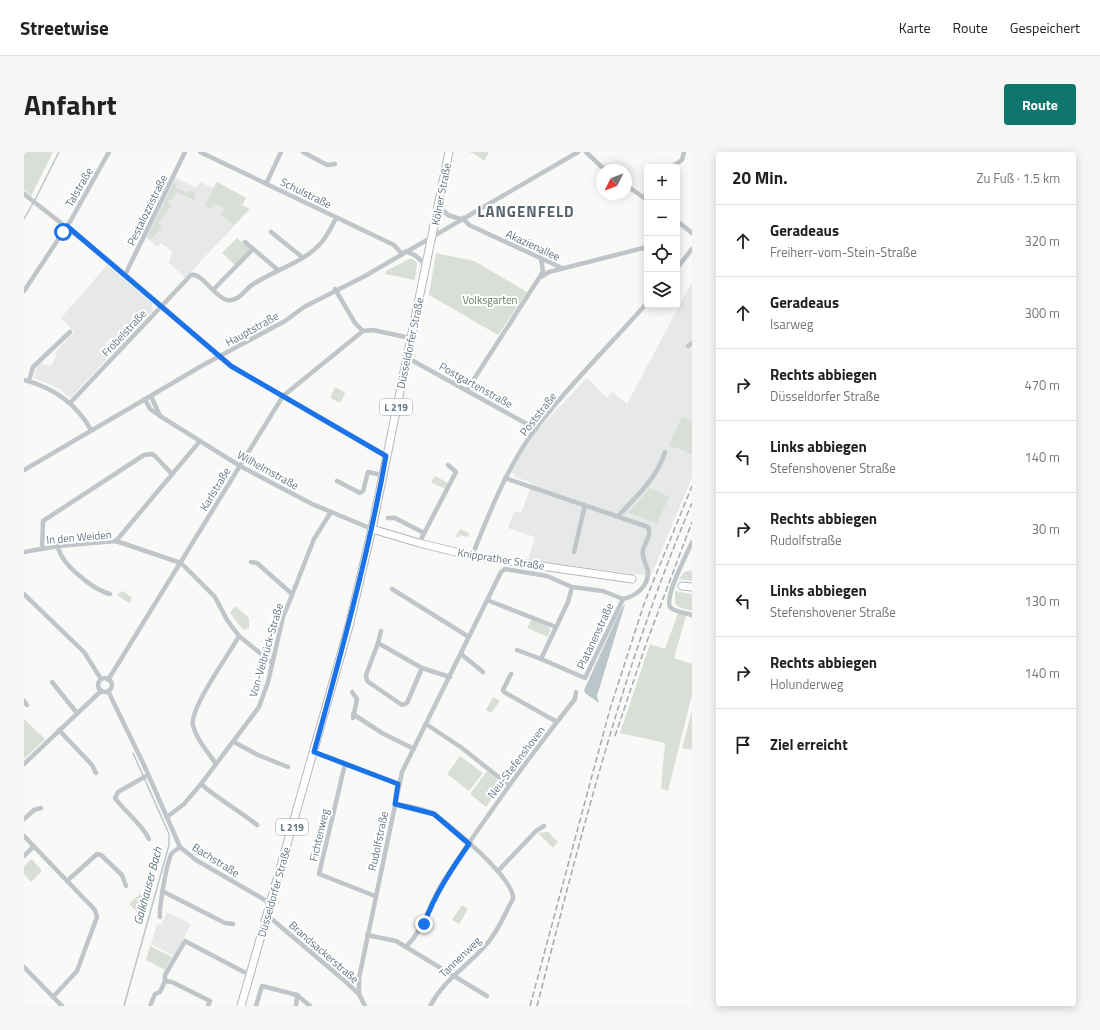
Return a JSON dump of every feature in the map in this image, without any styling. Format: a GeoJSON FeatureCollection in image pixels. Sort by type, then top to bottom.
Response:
{"type":"FeatureCollection","features":[{"type":"Feature","properties":{"kind":"main road","name":"Kölner Straße"},"geometry":{"type":"LineString","coordinates":[[433,235],[449,152]]}},
{"type":"Feature","properties":{"kind":"main road","name":"Düsseldorfer Straße"},"geometry":{"type":"LineString","coordinates":[[241,1006],[349,626],[372,528],[406,357],[433,235]]}},
{"type":"Feature","properties":{"kind":"main road","name":"Knipprather Straße"},"geometry":{"type":"LineString","coordinates":[[372,528],[419,543],[472,556],[632,579]]}},
{"type":"Feature","properties":{"kind":"main road"},"geometry":{"type":"LineString","coordinates":[[682,586],[692,587]]}},
{"type":"Feature","properties":{"kind":"street","name":"Talstraße"},"geometry":{"type":"LineString","coordinates":[[24,291],[67,226],[110,152]]}},
{"type":"Feature","properties":{"kind":"street","name":"Pestalozzistraße"},"geometry":{"type":"LineString","coordinates":[[125,275],[185,152]]}},
{"type":"Feature","properties":{"kind":"street","name":"Schulstraße"},"geometry":{"type":"LineString","coordinates":[[200,152],[394,245],[404,252]]}},
{"type":"Feature","properties":{"kind":"street"},"geometry":{"type":"LineString","coordinates":[[266,184],[281,152]]}},
{"type":"Feature","properties":{"kind":"street"},"geometry":{"type":"LineString","coordinates":[[303,152],[327,165],[335,164]]}},
{"type":"Feature","properties":{"kind":"street","name":"Hauptstraße"},"geometry":{"type":"LineString","coordinates":[[24,470],[145,399],[285,321],[304,307],[335,289],[356,280],[461,218],[578,152]]}},
{"type":"Feature","properties":{"kind":"street"},"geometry":{"type":"LineString","coordinates":[[586,152],[599,164]]}},
{"type":"Feature","properties":{"kind":"street"},"geometry":{"type":"LineString","coordinates":[[676,164],[682,160],[684,152]]}},
{"type":"Feature","properties":{"kind":"street"},"geometry":{"type":"LineString","coordinates":[[632,189],[644,198]]}},
{"type":"Feature","properties":{"kind":"street"},"geometry":{"type":"LineString","coordinates":[[24,194],[67,226],[231,366],[386,456]]}},
{"type":"Feature","properties":{"kind":"street"},"geometry":{"type":"LineString","coordinates":[[439,206],[448,214],[461,218]]}},
{"type":"Feature","properties":{"kind":"street"},"geometry":{"type":"LineString","coordinates":[[253,249],[213,290],[223,298],[230,300],[237,298],[251,286],[302,257],[318,246],[336,218]]}},
{"type":"Feature","properties":{"kind":"street","name":"Akazienallee"},"geometry":{"type":"LineString","coordinates":[[461,218],[468,225],[562,268],[644,248]]}},
{"type":"Feature","properties":{"kind":"street"},"geometry":{"type":"LineString","coordinates":[[680,225],[692,233]]}},
{"type":"Feature","properties":{"kind":"street"},"geometry":{"type":"LineString","coordinates":[[271,232],[302,257]]}},
{"type":"Feature","properties":{"kind":"street"},"geometry":{"type":"LineString","coordinates":[[245,242],[278,270]]}},
{"type":"Feature","properties":{"kind":"street"},"geometry":{"type":"LineString","coordinates":[[680,264],[692,249]]}},
{"type":"Feature","properties":{"kind":"street"},"geometry":{"type":"LineString","coordinates":[[404,252],[416,256],[427,266]]}},
{"type":"Feature","properties":{"kind":"street"},"geometry":{"type":"LineString","coordinates":[[467,390],[543,271],[541,259]]}},
{"type":"Feature","properties":{"kind":"street"},"geometry":{"type":"LineString","coordinates":[[539,278],[549,272],[562,268]]}},
{"type":"Feature","properties":{"kind":"street","name":"Fröbelstraße"},"geometry":{"type":"LineString","coordinates":[[70,403],[191,275],[198,276],[213,290]]}},
{"type":"Feature","properties":{"kind":"street"},"geometry":{"type":"LineString","coordinates":[[335,289],[355,323],[363,331],[373,330],[410,338]]}},
{"type":"Feature","properties":{"kind":"street","name":"Poststraße"},"geometry":{"type":"LineString","coordinates":[[472,556],[494,498],[536,429],[644,306]]}},
{"type":"Feature","properties":{"kind":"street","name":"Karlstraße"},"geometry":{"type":"LineString","coordinates":[[108,680],[283,396],[363,331]]}},
{"type":"Feature","properties":{"kind":"street"},"geometry":{"type":"LineString","coordinates":[[70,332],[34,367],[26,381],[51,389],[70,403],[79,411],[92,430]]}},
{"type":"Feature","properties":{"kind":"street","name":"Postgartenstraße"},"geometry":{"type":"LineString","coordinates":[[406,357],[536,429]]}},
{"type":"Feature","properties":{"kind":"street"},"geometry":{"type":"LineString","coordinates":[[151,396],[160,416]]}},
{"type":"Feature","properties":{"kind":"street","name":"Wilhelmstraße"},"geometry":{"type":"LineString","coordinates":[[145,399],[150,409],[240,466],[312,504],[372,528]]}},
{"type":"Feature","properties":{"kind":"street"},"geometry":{"type":"LineString","coordinates":[[116,541],[200,441]]}},
{"type":"Feature","properties":{"kind":"street"},"geometry":{"type":"LineString","coordinates":[[618,516],[649,483],[662,462],[665,452]]}},
{"type":"Feature","properties":{"kind":"street"},"geometry":{"type":"LineString","coordinates":[[42,549],[43,521],[144,455],[154,455],[172,474]]}},
{"type":"Feature","properties":{"kind":"street"},"geometry":{"type":"LineString","coordinates":[[419,543],[456,472],[448,465]]}},
{"type":"Feature","properties":{"kind":"street"},"geometry":{"type":"LineString","coordinates":[[337,481],[362,493],[368,472],[382,475]]}},
{"type":"Feature","properties":{"kind":"street"},"geometry":{"type":"LineString","coordinates":[[505,478],[647,525],[650,531],[642,552],[648,572],[639,593],[623,599]]}},
{"type":"Feature","properties":{"kind":"street"},"geometry":{"type":"LineString","coordinates":[[574,552],[585,505]]}},
{"type":"Feature","properties":{"kind":"street","name":"Von-Velbrück-Straße"},"geometry":{"type":"LineString","coordinates":[[167,817],[184,804],[201,784],[234,742],[263,698],[283,617],[314,539],[331,512]]}},
{"type":"Feature","properties":{"kind":"street"},"geometry":{"type":"LineString","coordinates":[[388,518],[395,518],[424,532]]}},
{"type":"Feature","properties":{"kind":"street","name":"In den Weiden"},"geometry":{"type":"LineString","coordinates":[[24,552],[58,546],[116,541],[181,563]]}},
{"type":"Feature","properties":{"kind":"street"},"geometry":{"type":"LineString","coordinates":[[692,542],[671,590],[669,603],[671,608],[692,614]]}},
{"type":"Feature","properties":{"kind":"street"},"geometry":{"type":"LineString","coordinates":[[58,546],[59,553],[76,572],[100,591],[110,594]]}},
{"type":"Feature","properties":{"kind":"street"},"geometry":{"type":"LineString","coordinates":[[251,562],[256,563],[292,594]]}},
{"type":"Feature","properties":{"kind":"street"},"geometry":{"type":"LineString","coordinates":[[181,563],[215,597],[227,620],[239,636],[272,662]]}},
{"type":"Feature","properties":{"kind":"street","name":"Platanenstraße"},"geometry":{"type":"LineString","coordinates":[[474,627],[501,572],[505,569],[547,576],[572,587],[604,591],[623,599],[585,678],[541,659]]}},
{"type":"Feature","properties":{"kind":"street"},"geometry":{"type":"LineString","coordinates":[[517,650],[541,659],[568,602],[572,587]]}},
{"type":"Feature","properties":{"kind":"street"},"geometry":{"type":"LineString","coordinates":[[392,589],[469,637]]}},
{"type":"Feature","properties":{"kind":"street"},"geometry":{"type":"LineString","coordinates":[[24,594],[84,652],[101,680]]}},
{"type":"Feature","properties":{"kind":"street"},"geometry":{"type":"LineString","coordinates":[[487,600],[556,627]]}},
{"type":"Feature","properties":{"kind":"street","name":"Rudolfstraße"},"geometry":{"type":"LineString","coordinates":[[359,994],[358,978],[398,784],[474,627]]}},
{"type":"Feature","properties":{"kind":"street"},"geometry":{"type":"LineString","coordinates":[[381,631],[366,676],[367,681],[402,705],[407,703],[422,668]]}},
{"type":"Feature","properties":{"kind":"street"},"geometry":{"type":"LineString","coordinates":[[216,764],[198,737],[192,720],[199,703],[239,636]]}},
{"type":"Feature","properties":{"kind":"street"},"geometry":{"type":"LineString","coordinates":[[378,643],[422,668],[450,677]]}},
{"type":"Feature","properties":{"kind":"street"},"geometry":{"type":"LineString","coordinates":[[461,654],[483,672]]}},
{"type":"Feature","properties":{"kind":"street"},"geometry":{"type":"LineString","coordinates":[[511,674],[503,690],[504,692],[557,722]]}},
{"type":"Feature","properties":{"kind":"street"},"geometry":{"type":"LineString","coordinates":[[24,764],[101,691],[108,691],[111,686],[108,680],[101,680]]}},
{"type":"Feature","properties":{"kind":"street"},"geometry":{"type":"LineString","coordinates":[[101,680],[98,684],[101,691]]}},
{"type":"Feature","properties":{"kind":"street"},"geometry":{"type":"LineString","coordinates":[[52,682],[77,713]]}},
{"type":"Feature","properties":{"kind":"street","name":"Bachstraße"},"geometry":{"type":"LineString","coordinates":[[108,691],[180,847],[196,860],[270,903]]}},
{"type":"Feature","properties":{"kind":"street"},"geometry":{"type":"LineString","coordinates":[[352,692],[357,699],[353,716],[414,749]]}},
{"type":"Feature","properties":{"kind":"street","name":"Neu-Stefenshoven"},"geometry":{"type":"LineString","coordinates":[[406,947],[419,933],[442,883],[511,783],[575,699],[576,692]]}},
{"type":"Feature","properties":{"kind":"street"},"geometry":{"type":"LineString","coordinates":[[426,724],[462,748],[506,783]]}},
{"type":"Feature","properties":{"kind":"street"},"geometry":{"type":"LineString","coordinates":[[59,730],[92,765],[96,773]]}},
{"type":"Feature","properties":{"kind":"street"},"geometry":{"type":"LineString","coordinates":[[234,742],[258,756],[288,767]]}},
{"type":"Feature","properties":{"kind":"street"},"geometry":{"type":"LineString","coordinates":[[314,752],[398,784]]}},
{"type":"Feature","properties":{"kind":"street","name":"Fichtenweg"},"geometry":{"type":"LineString","coordinates":[[345,764],[319,874],[375,896]]}},
{"type":"Feature","properties":{"kind":"street"},"geometry":{"type":"LineString","coordinates":[[148,775],[118,792],[115,798],[123,810],[146,832],[149,839]]}},
{"type":"Feature","properties":{"kind":"street"},"geometry":{"type":"LineString","coordinates":[[201,784],[230,807],[257,825]]}},
{"type":"Feature","properties":{"kind":"street"},"geometry":{"type":"LineString","coordinates":[[395,804],[434,814],[498,871],[536,831],[544,826]]}},
{"type":"Feature","properties":{"kind":"street"},"geometry":{"type":"LineString","coordinates":[[24,819],[34,810],[41,808]]}},
{"type":"Feature","properties":{"kind":"street"},"geometry":{"type":"LineString","coordinates":[[24,836],[95,910],[97,920],[77,971],[53,997]]}},
{"type":"Feature","properties":{"kind":"street"},"geometry":{"type":"LineString","coordinates":[[24,856],[34,846]]}},
{"type":"Feature","properties":{"kind":"street"},"geometry":{"type":"LineString","coordinates":[[160,917],[159,908],[162,891],[172,854],[180,847]]}},
{"type":"Feature","properties":{"kind":"street"},"geometry":{"type":"LineString","coordinates":[[67,882],[97,854],[102,855],[122,875],[126,886]]}},
{"type":"Feature","properties":{"kind":"street","name":"Tannenweg"},"geometry":{"type":"LineString","coordinates":[[430,1006],[441,988],[453,975],[488,944],[513,899],[513,894],[498,871]]}},
{"type":"Feature","properties":{"kind":"street"},"geometry":{"type":"LineString","coordinates":[[162,891],[225,923],[233,924]]}},
{"type":"Feature","properties":{"kind":"street","name":"Brandsackerstraße"},"geometry":{"type":"LineString","coordinates":[[267,915],[359,994],[365,1006]]}},
{"type":"Feature","properties":{"kind":"street"},"geometry":{"type":"LineString","coordinates":[[367,935],[396,941],[487,996]]}},
{"type":"Feature","properties":{"kind":"street"},"geometry":{"type":"LineString","coordinates":[[150,1006],[155,994],[160,992],[165,981],[165,975],[174,957],[177,955],[185,941],[244,972]]}},
{"type":"Feature","properties":{"kind":"street"},"geometry":{"type":"LineString","coordinates":[[24,967],[62,1006]]}},
{"type":"Feature","properties":{"kind":"street"},"geometry":{"type":"LineString","coordinates":[[346,982],[353,982],[358,978]]}},
{"type":"Feature","properties":{"kind":"street"},"geometry":{"type":"LineString","coordinates":[[165,981],[172,982],[210,1001],[208,1006]]}},
{"type":"Feature","properties":{"kind":"street"},"geometry":{"type":"LineString","coordinates":[[256,1006],[262,986],[297,995],[310,1006]]}},
{"type":"Feature","properties":{"kind":"street"},"geometry":{"type":"LineString","coordinates":[[296,1006],[297,995]]}},
{"type":"Feature","properties":{"kind":"shaded area"},"geometry":{"type":"Polygon","coordinates":[[[175,177],[196,188],[200,182],[213,188],[217,182],[246,198],[242,205],[250,209],[185,278],[169,263],[172,251],[161,243],[157,247],[146,237],[175,177]]]}},
{"type":"Feature","properties":{"kind":"shaded area"},"geometry":{"type":"Polygon","coordinates":[[[107,265],[152,303],[153,310],[70,398],[60,389],[34,378],[37,366],[41,363],[51,366],[56,355],[55,353],[74,332],[61,318],[107,265]]]}},
{"type":"Feature","properties":{"kind":"shaded area"},"geometry":{"type":"Polygon","coordinates":[[[692,282],[692,477],[651,576],[528,560],[535,537],[508,528],[514,511],[521,513],[532,483],[515,477],[511,471],[537,430],[587,378],[607,398],[612,392],[627,404],[678,308],[680,308],[680,305],[692,282]]]}},
{"type":"Feature","properties":{"kind":"shaded area"},"geometry":{"type":"Polygon","coordinates":[[[625,604],[597,696],[599,703],[585,693],[584,690],[621,609],[625,604]]]}},
{"type":"Feature","properties":{"kind":"shaded area"},"geometry":{"type":"Polygon","coordinates":[[[167,912],[191,924],[174,956],[151,944],[157,924],[161,925],[167,912]]]}},
{"type":"Feature","properties":{"kind":"green space"},"geometry":{"type":"Polygon","coordinates":[[[24,152],[53,152],[31,196],[24,190],[24,152]]]}},
{"type":"Feature","properties":{"kind":"green space"},"geometry":{"type":"Polygon","coordinates":[[[468,152],[489,152],[484,161],[473,153],[468,152]]]}},
{"type":"Feature","properties":{"kind":"green space"},"geometry":{"type":"Polygon","coordinates":[[[174,182],[177,183],[175,187],[188,193],[189,190],[195,193],[195,200],[176,192],[172,200],[170,199],[168,203],[172,205],[158,223],[162,227],[151,240],[147,237],[174,182]]]}},
{"type":"Feature","properties":{"kind":"green space"},"geometry":{"type":"Polygon","coordinates":[[[217,182],[246,198],[242,205],[249,209],[234,225],[221,215],[224,208],[216,204],[210,209],[205,206],[217,182]]]}},
{"type":"Feature","properties":{"kind":"green space"},"geometry":{"type":"Polygon","coordinates":[[[237,238],[250,249],[235,265],[222,253],[237,238]]]}},
{"type":"Feature","properties":{"kind":"green space","name":"Volksgarten"},"geometry":{"type":"Polygon","coordinates":[[[436,253],[474,261],[527,292],[498,335],[429,295],[436,253]]]}},
{"type":"Feature","properties":{"kind":"green space"},"geometry":{"type":"Polygon","coordinates":[[[409,259],[413,259],[417,263],[415,280],[385,274],[386,271],[409,259]]]}},
{"type":"Feature","properties":{"kind":"green space"},"geometry":{"type":"Polygon","coordinates":[[[335,387],[345,394],[340,403],[330,398],[335,387]]]}},
{"type":"Feature","properties":{"kind":"green space"},"geometry":{"type":"Polygon","coordinates":[[[682,417],[692,421],[692,455],[676,447],[672,448],[669,444],[682,417]]]}},
{"type":"Feature","properties":{"kind":"green space"},"geometry":{"type":"Polygon","coordinates":[[[435,476],[448,483],[445,489],[431,482],[435,476]]]}},
{"type":"Feature","properties":{"kind":"green space"},"geometry":{"type":"Polygon","coordinates":[[[650,488],[669,497],[657,523],[628,513],[650,488]]]}},
{"type":"Feature","properties":{"kind":"green space"},"geometry":{"type":"Polygon","coordinates":[[[460,529],[469,533],[468,537],[459,535],[458,537],[455,537],[460,529]]]}},
{"type":"Feature","properties":{"kind":"green space"},"geometry":{"type":"Polygon","coordinates":[[[692,570],[692,581],[679,579],[684,572],[692,570]]]}},
{"type":"Feature","properties":{"kind":"green space"},"geometry":{"type":"Polygon","coordinates":[[[123,591],[132,598],[129,603],[117,595],[123,591]]]}},
{"type":"Feature","properties":{"kind":"green space"},"geometry":{"type":"Polygon","coordinates":[[[675,591],[692,594],[692,611],[679,607],[675,603],[675,591]]]}},
{"type":"Feature","properties":{"kind":"green space"},"geometry":{"type":"Polygon","coordinates":[[[235,606],[249,618],[249,628],[243,630],[230,613],[235,606]]]}},
{"type":"Feature","properties":{"kind":"green space"},"geometry":{"type":"Polygon","coordinates":[[[678,613],[686,616],[674,658],[692,664],[692,695],[668,791],[661,788],[665,743],[620,733],[650,644],[665,649],[678,613]]]}},
{"type":"Feature","properties":{"kind":"green space"},"geometry":{"type":"Polygon","coordinates":[[[532,619],[549,627],[550,630],[548,637],[527,628],[532,619]]]}},
{"type":"Feature","properties":{"kind":"green space"},"geometry":{"type":"Polygon","coordinates":[[[493,697],[500,701],[491,713],[486,710],[493,697]]]}},
{"type":"Feature","properties":{"kind":"green space"},"geometry":{"type":"Polygon","coordinates":[[[692,710],[692,750],[682,748],[692,710]]]}},
{"type":"Feature","properties":{"kind":"green space"},"geometry":{"type":"Polygon","coordinates":[[[24,719],[45,739],[24,759],[24,719]]]}},
{"type":"Feature","properties":{"kind":"green space"},"geometry":{"type":"Polygon","coordinates":[[[460,756],[483,773],[469,791],[447,774],[460,756]]]}},
{"type":"Feature","properties":{"kind":"green space"},"geometry":{"type":"Polygon","coordinates":[[[487,771],[502,784],[486,807],[470,794],[487,771]]]}},
{"type":"Feature","properties":{"kind":"green space"},"geometry":{"type":"Polygon","coordinates":[[[548,832],[558,842],[553,848],[538,833],[548,832]]]}},
{"type":"Feature","properties":{"kind":"green space"},"geometry":{"type":"Polygon","coordinates":[[[32,859],[42,871],[31,882],[24,874],[24,866],[32,859]]]}},
{"type":"Feature","properties":{"kind":"green space"},"geometry":{"type":"Polygon","coordinates":[[[140,894],[149,903],[146,913],[142,917],[129,904],[140,894]]]}},
{"type":"Feature","properties":{"kind":"green space"},"geometry":{"type":"Polygon","coordinates":[[[462,905],[468,909],[459,924],[452,920],[462,905]]]}},
{"type":"Feature","properties":{"kind":"green space"},"geometry":{"type":"Polygon","coordinates":[[[150,946],[172,957],[165,970],[146,960],[150,946]]]}},
{"type":"Feature","properties":{"kind":"waterway"},"geometry":{"type":"LineString","coordinates":[[35,200],[59,152]]}},
{"type":"Feature","properties":{"kind":"waterway"},"geometry":{"type":"LineString","coordinates":[[24,219],[33,203]]}},
{"type":"Feature","properties":{"kind":"waterway","name":"Galkhauser Bach"},"geometry":{"type":"LineString","coordinates":[[124,1006],[169,845],[169,834],[133,753]]}},
{"type":"Feature","properties":{"kind":"railway"},"geometry":{"type":"LineString","coordinates":[[530,1006],[610,709],[644,604],[692,486]]}},
{"type":"Feature","properties":{"kind":"railway"},"geometry":{"type":"LineString","coordinates":[[537,1006],[587,815],[624,689],[667,564],[692,503]]}},
{"type":"Feature","properties":{"kind":"railway"},"geometry":{"type":"LineString","coordinates":[[615,736],[646,644],[692,522]]}},
{"type":"Feature","properties":{"kind":"district","name":"LANGENFELD"},"geometry":{"type":"Point","coordinates":[526,212]}},
{"type":"Feature","properties":{"kind":"route"},"geometry":{"type":"LineString","coordinates":[[63,232],[67,226],[231,366],[386,456],[372,528],[349,626],[314,752],[398,784],[395,804],[434,814],[469,844],[442,883],[431,903],[424,924]]}}]}
